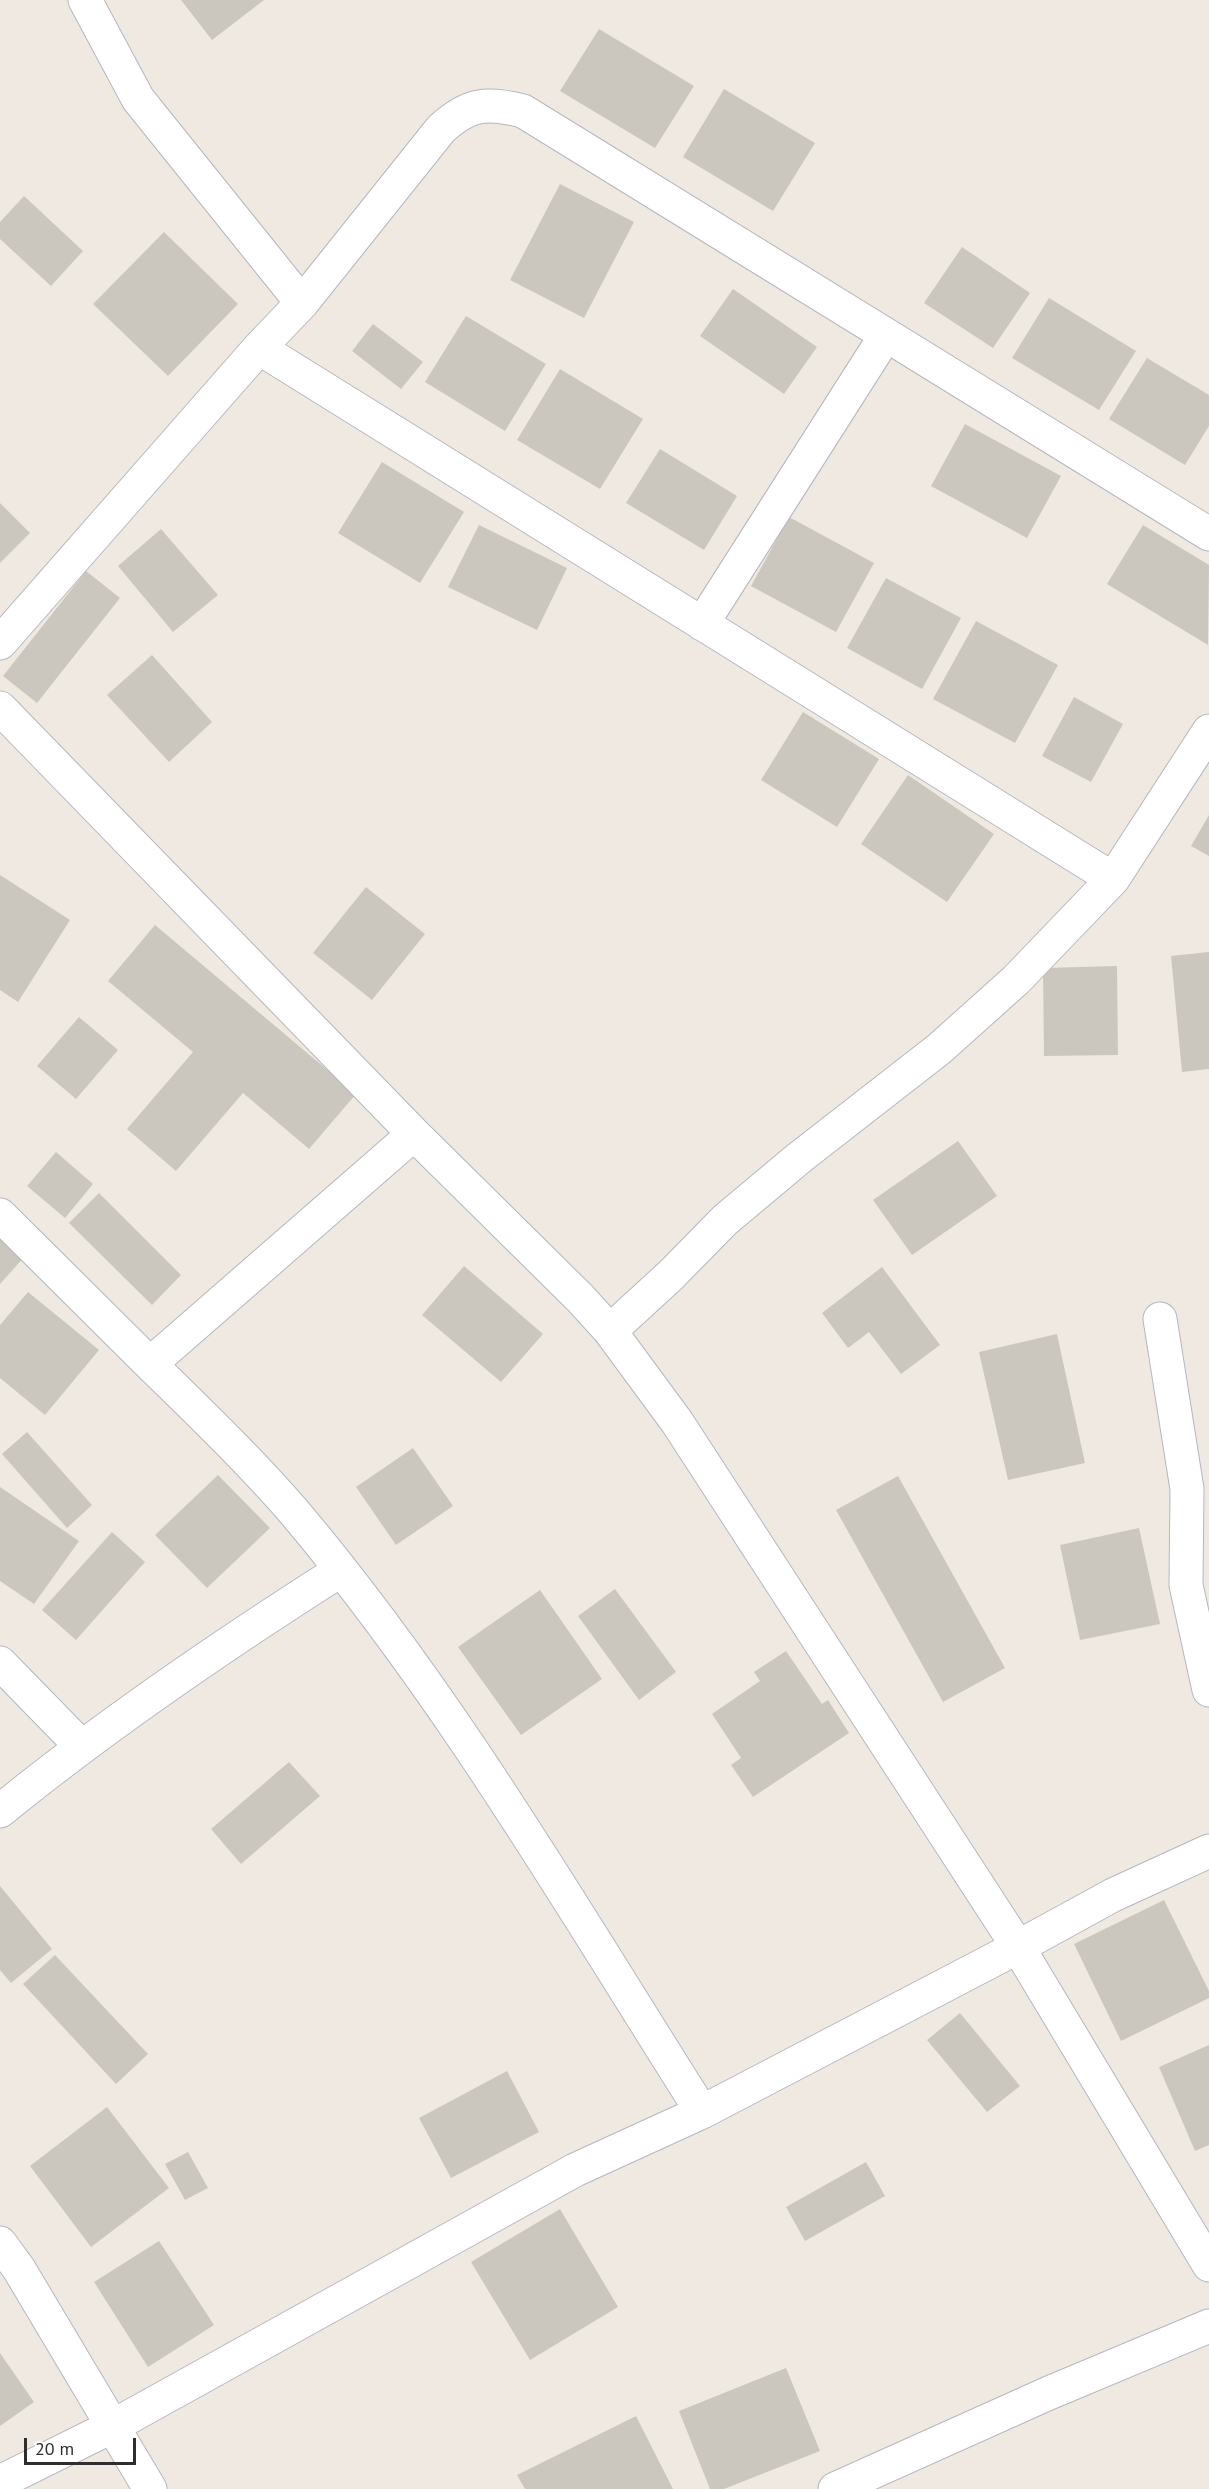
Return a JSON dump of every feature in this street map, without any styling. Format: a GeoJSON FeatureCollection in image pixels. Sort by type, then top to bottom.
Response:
{"type":"FeatureCollection","features":[{"type":"Feature","properties":{"kind":"street"},"geometry":{"type":"LineString","coordinates":[[85,0],[138,99],[302,303]]}},
{"type":"Feature","properties":{"kind":"street"},"geometry":{"type":"LineString","coordinates":[[0,643],[259,348],[302,303],[441,129],[455,115],[476,106],[499,105],[523,111],[1209,534]]}},
{"type":"Feature","properties":{"kind":"street"},"geometry":{"type":"LineString","coordinates":[[702,624],[886,335]]}},
{"type":"Feature","properties":{"kind":"street"},"geometry":{"type":"LineString","coordinates":[[259,348],[1113,879]]}},
{"type":"Feature","properties":{"kind":"street"},"geometry":{"type":"LineString","coordinates":[[0,708],[414,1134],[580,1298],[610,1331],[677,1422],[1018,1947],[1199,2231],[1209,2265]]}},
{"type":"Feature","properties":{"kind":"street"},"geometry":{"type":"LineString","coordinates":[[610,1331],[671,1275],[725,1220],[799,1158],[939,1049],[1016,980],[1113,879],[1209,731]]}},
{"type":"Feature","properties":{"kind":"street"},"geometry":{"type":"LineString","coordinates":[[150,1364],[414,1134]]}},
{"type":"Feature","properties":{"kind":"street"},"geometry":{"type":"LineString","coordinates":[[0,1215],[220,1432],[294,1512],[341,1570],[434,1696],[512,1810],[702,2112]]}},
{"type":"Feature","properties":{"kind":"street"},"geometry":{"type":"LineString","coordinates":[[1160,1319],[1187,1489],[1186,1585],[1209,1690]]}},
{"type":"Feature","properties":{"kind":"street"},"geometry":{"type":"LineString","coordinates":[[0,1811],[234,1637],[341,1570]]}},
{"type":"Feature","properties":{"kind":"street"},"geometry":{"type":"LineString","coordinates":[[0,1663],[82,1748]]}},
{"type":"Feature","properties":{"kind":"street"},"geometry":{"type":"LineString","coordinates":[[0,2482],[113,2427],[575,2170],[702,2112],[1113,1895],[1209,1851]]}},
{"type":"Feature","properties":{"kind":"street"},"geometry":{"type":"LineString","coordinates":[[0,2243],[19,2269],[150,2489]]}},
{"type":"Feature","properties":{"kind":"street"},"geometry":{"type":"LineString","coordinates":[[835,2489],[1049,2393],[1209,2326]]}},
{"type":"Feature","properties":{"kind":"building"},"geometry":{"type":"Polygon","coordinates":[[[181,0],[264,0],[212,40],[181,0]]]}},
{"type":"Feature","properties":{"kind":"building"},"geometry":{"type":"Polygon","coordinates":[[[599,29],[694,86],[655,148],[560,91],[599,29]]]}},
{"type":"Feature","properties":{"kind":"building"},"geometry":{"type":"Polygon","coordinates":[[[724,89],[815,143],[773,211],[683,157],[724,89]]]}},
{"type":"Feature","properties":{"kind":"building"},"geometry":{"type":"Polygon","coordinates":[[[560,184],[634,222],[584,318],[510,280],[560,184]]]}},
{"type":"Feature","properties":{"kind":"building"},"geometry":{"type":"Polygon","coordinates":[[[24,196],[83,251],[51,286],[0,239],[0,222],[24,196]]]}},
{"type":"Feature","properties":{"kind":"building"},"geometry":{"type":"Polygon","coordinates":[[[164,232],[238,304],[168,376],[93,304],[164,232]]]}},
{"type":"Feature","properties":{"kind":"building"},"geometry":{"type":"Polygon","coordinates":[[[962,247],[1030,293],[993,348],[924,303],[962,247]]]}},
{"type":"Feature","properties":{"kind":"building"},"geometry":{"type":"Polygon","coordinates":[[[733,289],[817,347],[784,394],[700,336],[733,289]]]}},
{"type":"Feature","properties":{"kind":"building"},"geometry":{"type":"Polygon","coordinates":[[[1049,298],[1136,351],[1099,410],[1012,358],[1049,298]]]}},
{"type":"Feature","properties":{"kind":"building"},"geometry":{"type":"Polygon","coordinates":[[[466,316],[546,364],[505,431],[425,382],[466,316]]]}},
{"type":"Feature","properties":{"kind":"building"},"geometry":{"type":"Polygon","coordinates":[[[373,324],[423,362],[401,389],[352,351],[373,324]]]}},
{"type":"Feature","properties":{"kind":"building"},"geometry":{"type":"Polygon","coordinates":[[[1147,358],[1209,395],[1209,426],[1185,465],[1109,419],[1147,358]]]}},
{"type":"Feature","properties":{"kind":"building"},"geometry":{"type":"Polygon","coordinates":[[[560,369],[643,419],[600,489],[517,440],[560,369]]]}},
{"type":"Feature","properties":{"kind":"building"},"geometry":{"type":"Polygon","coordinates":[[[965,424],[1061,476],[1027,538],[931,486],[965,424]]]}},
{"type":"Feature","properties":{"kind":"building"},"geometry":{"type":"Polygon","coordinates":[[[660,449],[737,496],[704,550],[626,503],[660,449]]]}},
{"type":"Feature","properties":{"kind":"building"},"geometry":{"type":"Polygon","coordinates":[[[382,462],[464,512],[420,583],[338,533],[382,462]]]}},
{"type":"Feature","properties":{"kind":"building"},"geometry":{"type":"Polygon","coordinates":[[[0,503],[30,533],[0,563],[0,503]]]}},
{"type":"Feature","properties":{"kind":"building"},"geometry":{"type":"Polygon","coordinates":[[[789,517],[874,563],[836,632],[751,586],[789,517]]]}},
{"type":"Feature","properties":{"kind":"building"},"geometry":{"type":"Polygon","coordinates":[[[479,525],[567,568],[537,630],[448,587],[479,525]]]}},
{"type":"Feature","properties":{"kind":"building"},"geometry":{"type":"Polygon","coordinates":[[[1143,525],[1209,565],[1208,645],[1107,584],[1143,525]]]}},
{"type":"Feature","properties":{"kind":"building"},"geometry":{"type":"Polygon","coordinates":[[[161,529],[218,595],[173,632],[118,566],[161,529]]]}},
{"type":"Feature","properties":{"kind":"building"},"geometry":{"type":"Polygon","coordinates":[[[86,571],[120,598],[37,703],[3,676],[86,571]]]}},
{"type":"Feature","properties":{"kind":"building"},"geometry":{"type":"Polygon","coordinates":[[[886,578],[961,618],[922,689],[847,648],[886,578]]]}},
{"type":"Feature","properties":{"kind":"building"},"geometry":{"type":"Polygon","coordinates":[[[976,621],[1058,665],[1015,743],[933,699],[976,621]]]}},
{"type":"Feature","properties":{"kind":"building"},"geometry":{"type":"Polygon","coordinates":[[[152,655],[212,722],[169,762],[107,695],[152,655]]]}},
{"type":"Feature","properties":{"kind":"building"},"geometry":{"type":"Polygon","coordinates":[[[1074,697],[1123,724],[1091,782],[1042,756],[1074,697]]]}},
{"type":"Feature","properties":{"kind":"building"},"geometry":{"type":"Polygon","coordinates":[[[803,712],[879,759],[837,827],[761,780],[803,712]]]}},
{"type":"Feature","properties":{"kind":"building"},"geometry":{"type":"Polygon","coordinates":[[[908,775],[994,834],[947,902],[861,844],[908,775]]]}},
{"type":"Feature","properties":{"kind":"building"},"geometry":{"type":"Polygon","coordinates":[[[1209,815],[1209,856],[1191,846],[1209,815]]]}},
{"type":"Feature","properties":{"kind":"building"},"geometry":{"type":"Polygon","coordinates":[[[0,875],[70,920],[18,1002],[0,990],[0,875]]]}},
{"type":"Feature","properties":{"kind":"building"},"geometry":{"type":"Polygon","coordinates":[[[366,887],[425,934],[372,1000],[313,953],[366,887]]]}},
{"type":"Feature","properties":{"kind":"building"},"geometry":{"type":"Polygon","coordinates":[[[155,925],[356,1094],[309,1149],[243,1093],[176,1171],[127,1129],[193,1052],[108,981],[155,925]]]}},
{"type":"Feature","properties":{"kind":"building"},"geometry":{"type":"Polygon","coordinates":[[[1209,952],[1209,1069],[1182,1072],[1171,956],[1209,952]]]}},
{"type":"Feature","properties":{"kind":"building"},"geometry":{"type":"Polygon","coordinates":[[[1117,966],[1118,1055],[1044,1056],[1043,968],[1117,966]]]}},
{"type":"Feature","properties":{"kind":"building"},"geometry":{"type":"Polygon","coordinates":[[[79,1017],[118,1050],[76,1099],[37,1066],[79,1017]]]}},
{"type":"Feature","properties":{"kind":"building"},"geometry":{"type":"Polygon","coordinates":[[[958,1141],[997,1196],[912,1255],[873,1200],[958,1141]]]}},
{"type":"Feature","properties":{"kind":"building"},"geometry":{"type":"Polygon","coordinates":[[[56,1152],[93,1184],[65,1218],[27,1186],[56,1152]]]}},
{"type":"Feature","properties":{"kind":"building"},"geometry":{"type":"Polygon","coordinates":[[[99,1193],[181,1275],[152,1305],[69,1223],[99,1193]]]}},
{"type":"Feature","properties":{"kind":"building"},"geometry":{"type":"Polygon","coordinates":[[[0,1233],[26,1255],[0,1284],[0,1233]]]}},
{"type":"Feature","properties":{"kind":"building"},"geometry":{"type":"Polygon","coordinates":[[[464,1266],[543,1334],[501,1382],[422,1315],[464,1266]]]}},
{"type":"Feature","properties":{"kind":"building"},"geometry":{"type":"Polygon","coordinates":[[[882,1267],[940,1345],[901,1374],[869,1332],[848,1348],[822,1313],[882,1267]]]}},
{"type":"Feature","properties":{"kind":"building"},"geometry":{"type":"Polygon","coordinates":[[[28,1292],[99,1350],[45,1415],[0,1378],[0,1325],[28,1292]]]}},
{"type":"Feature","properties":{"kind":"building"},"geometry":{"type":"Polygon","coordinates":[[[1057,1334],[1085,1463],[1008,1480],[979,1352],[1057,1334]]]}},
{"type":"Feature","properties":{"kind":"building"},"geometry":{"type":"Polygon","coordinates":[[[27,1432],[92,1505],[67,1528],[2,1454],[27,1432]]]}},
{"type":"Feature","properties":{"kind":"building"},"geometry":{"type":"Polygon","coordinates":[[[413,1448],[453,1506],[396,1545],[356,1487],[413,1448]]]}},
{"type":"Feature","properties":{"kind":"building"},"geometry":{"type":"Polygon","coordinates":[[[218,1475],[270,1528],[207,1588],[155,1535],[218,1475]]]}},
{"type":"Feature","properties":{"kind":"building"},"geometry":{"type":"Polygon","coordinates":[[[898,1476],[1005,1668],[943,1702],[836,1510],[898,1476]]]}},
{"type":"Feature","properties":{"kind":"building"},"geometry":{"type":"Polygon","coordinates":[[[0,1487],[79,1541],[34,1604],[0,1581],[0,1487]]]}},
{"type":"Feature","properties":{"kind":"building"},"geometry":{"type":"Polygon","coordinates":[[[1139,1528],[1160,1624],[1080,1640],[1060,1545],[1139,1528]]]}},
{"type":"Feature","properties":{"kind":"building"},"geometry":{"type":"Polygon","coordinates":[[[112,1532],[145,1562],[76,1640],[42,1610],[112,1532]]]}},
{"type":"Feature","properties":{"kind":"building"},"geometry":{"type":"Polygon","coordinates":[[[615,1589],[676,1672],[639,1700],[578,1616],[615,1589]]]}},
{"type":"Feature","properties":{"kind":"building"},"geometry":{"type":"Polygon","coordinates":[[[540,1590],[602,1679],[521,1735],[458,1647],[540,1590]]]}},
{"type":"Feature","properties":{"kind":"building"},"geometry":{"type":"Polygon","coordinates":[[[786,1651],[822,1704],[828,1700],[849,1733],[753,1797],[731,1765],[741,1758],[712,1714],[760,1681],[754,1672],[786,1651]]]}},
{"type":"Feature","properties":{"kind":"building"},"geometry":{"type":"Polygon","coordinates":[[[289,1762],[320,1796],[241,1864],[211,1829],[289,1762]]]}},
{"type":"Feature","properties":{"kind":"building"},"geometry":{"type":"Polygon","coordinates":[[[0,1886],[52,1949],[11,1983],[0,1970],[0,1886]]]}},
{"type":"Feature","properties":{"kind":"building"},"geometry":{"type":"Polygon","coordinates":[[[1164,1900],[1209,1991],[1209,1998],[1121,2041],[1074,1944],[1164,1900]]]}},
{"type":"Feature","properties":{"kind":"building"},"geometry":{"type":"Polygon","coordinates":[[[55,1955],[148,2054],[116,2084],[23,1984],[55,1955]]]}},
{"type":"Feature","properties":{"kind":"building"},"geometry":{"type":"Polygon","coordinates":[[[960,2013],[1020,2086],[987,2112],[927,2040],[960,2013]]]}},
{"type":"Feature","properties":{"kind":"building"},"geometry":{"type":"Polygon","coordinates":[[[1209,2045],[1209,2145],[1195,2151],[1159,2067],[1209,2045]]]}},
{"type":"Feature","properties":{"kind":"building"},"geometry":{"type":"Polygon","coordinates":[[[507,2071],[539,2132],[451,2178],[419,2118],[507,2071]]]}},
{"type":"Feature","properties":{"kind":"building"},"geometry":{"type":"Polygon","coordinates":[[[107,2107],[169,2188],[91,2247],[30,2166],[107,2107]]]}},
{"type":"Feature","properties":{"kind":"building"},"geometry":{"type":"Polygon","coordinates":[[[188,2152],[208,2188],[185,2200],[165,2164],[188,2152]]]}},
{"type":"Feature","properties":{"kind":"building"},"geometry":{"type":"Polygon","coordinates":[[[866,2162],[885,2196],[805,2241],[786,2207],[866,2162]]]}},
{"type":"Feature","properties":{"kind":"building"},"geometry":{"type":"Polygon","coordinates":[[[560,2209],[618,2307],[530,2360],[471,2262],[560,2209]]]}},
{"type":"Feature","properties":{"kind":"building"},"geometry":{"type":"Polygon","coordinates":[[[159,2241],[214,2325],[148,2367],[94,2282],[159,2241]]]}},
{"type":"Feature","properties":{"kind":"building"},"geometry":{"type":"Polygon","coordinates":[[[0,2353],[34,2402],[0,2426],[0,2353]]]}},
{"type":"Feature","properties":{"kind":"building"},"geometry":{"type":"Polygon","coordinates":[[[786,2368],[820,2451],[724,2489],[710,2489],[679,2411],[786,2368]]]}},
{"type":"Feature","properties":{"kind":"building"},"geometry":{"type":"Polygon","coordinates":[[[636,2416],[673,2489],[525,2489],[517,2475],[636,2416]]]}}]}
